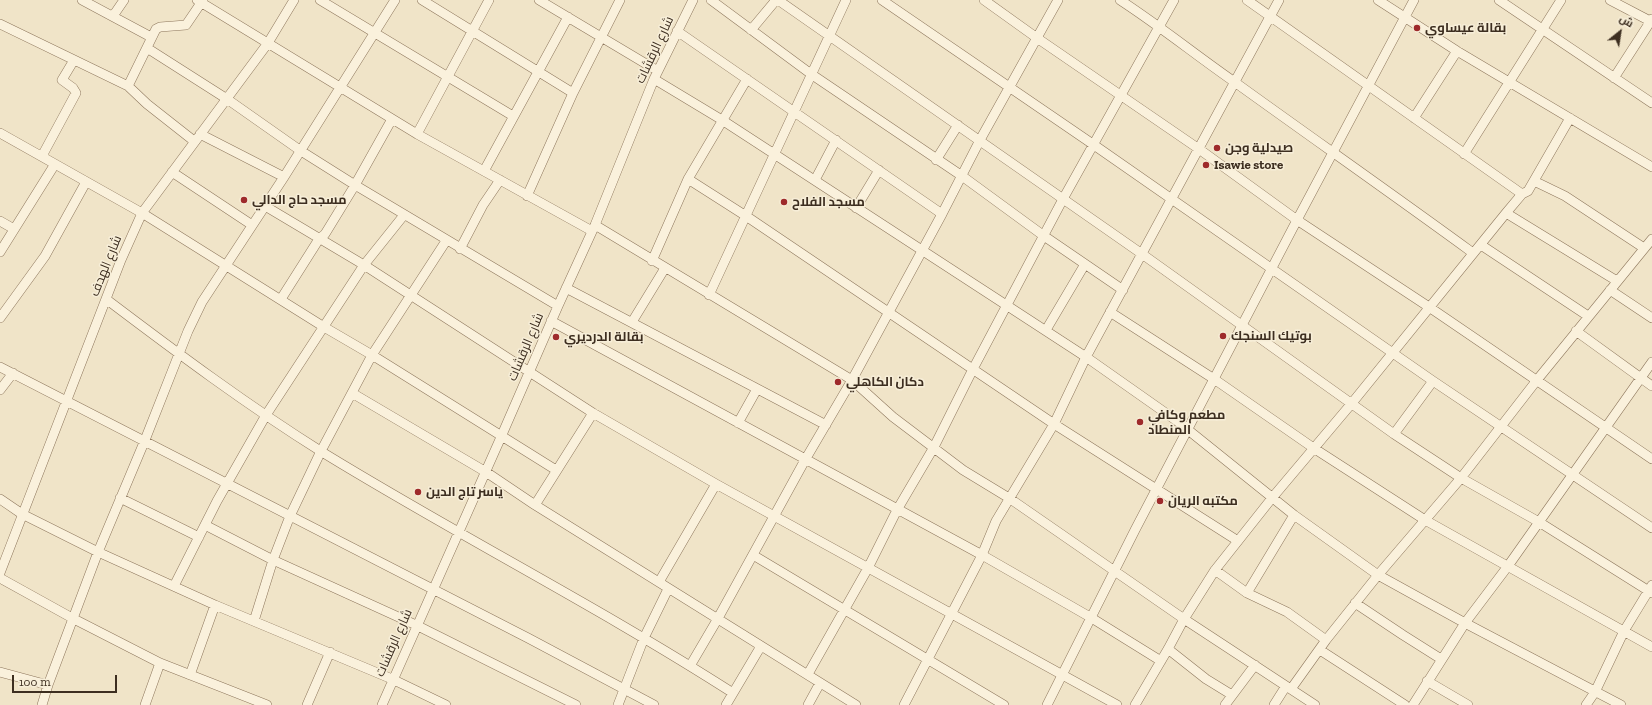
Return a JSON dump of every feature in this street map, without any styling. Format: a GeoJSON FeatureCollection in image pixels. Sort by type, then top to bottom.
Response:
{"type":"FeatureCollection","features":[{"type":"Feature","properties":{"kind":"street"},"geometry":{"type":"LineString","coordinates":[[82,0],[151,37]]}},
{"type":"Feature","properties":{"kind":"street"},"geometry":{"type":"LineString","coordinates":[[113,16],[124,0]]}},
{"type":"Feature","properties":{"kind":"street","name":"شارع الهدف"},"geometry":{"type":"LineString","coordinates":[[0,573],[121,260],[142,213],[268,43],[294,0]]}},
{"type":"Feature","properties":{"kind":"street"},"geometry":{"type":"LineString","coordinates":[[320,0],[374,34],[448,76],[513,116]]}},
{"type":"Feature","properties":{"kind":"street"},"geometry":{"type":"LineString","coordinates":[[42,705],[48,685],[98,552],[179,354],[202,302],[225,264],[301,151],[395,0]]}},
{"type":"Feature","properties":{"kind":"street"},"geometry":{"type":"LineString","coordinates":[[422,0],[471,31],[538,70],[573,93]]}},
{"type":"Feature","properties":{"kind":"street"},"geometry":{"type":"LineString","coordinates":[[418,134],[471,31],[489,0]]}},
{"type":"Feature","properties":{"kind":"street"},"geometry":{"type":"LineString","coordinates":[[539,0],[600,37],[722,120],[856,208],[1007,304],[1086,357],[1188,430],[1272,498],[1378,575],[1465,623],[1621,705]]}},
{"type":"Feature","properties":{"kind":"street"},"geometry":{"type":"LineString","coordinates":[[527,196],[573,93],[620,0]]}},
{"type":"Feature","properties":{"kind":"street","name":"شارع الرقشات"},"geometry":{"type":"LineString","coordinates":[[382,705],[392,679],[502,437],[551,321],[593,228],[656,75],[693,0]]}},
{"type":"Feature","properties":{"kind":"street"},"geometry":{"type":"LineString","coordinates":[[711,0],[811,74],[936,160],[962,176],[1044,236],[1123,290]]}},
{"type":"Feature","properties":{"kind":"street"},"geometry":{"type":"LineString","coordinates":[[751,30],[777,0],[980,140],[1394,434],[1461,478],[1651,590],[1624,631],[1595,692],[1586,705]]}},
{"type":"Feature","properties":{"kind":"street"},"geometry":{"type":"LineString","coordinates":[[709,295],[846,0]]}},
{"type":"Feature","properties":{"kind":"street"},"geometry":{"type":"LineString","coordinates":[[882,0],[1094,145],[1433,381],[1652,528]]}},
{"type":"Feature","properties":{"kind":"street"},"geometry":{"type":"LineString","coordinates":[[984,0],[1199,149],[1297,220],[1429,307],[1652,459]]}},
{"type":"Feature","properties":{"kind":"street"},"geometry":{"type":"LineString","coordinates":[[690,666],[805,460],[852,380],[942,214],[980,140],[1058,0]]}},
{"type":"Feature","properties":{"kind":"street"},"geometry":{"type":"LineString","coordinates":[[1120,0],[1159,26],[1473,253]]}},
{"type":"Feature","properties":{"kind":"street"},"geometry":{"type":"LineString","coordinates":[[808,674],[868,568],[897,510],[934,447],[973,369],[1063,199],[1122,96],[1174,0]]}},
{"type":"Feature","properties":{"kind":"street"},"geometry":{"type":"LineString","coordinates":[[1247,0],[1522,194]]}},
{"type":"Feature","properties":{"kind":"street"},"geometry":{"type":"LineString","coordinates":[[904,705],[982,555],[996,521],[1054,424],[1086,357],[1279,0]]}},
{"type":"Feature","properties":{"kind":"street"},"geometry":{"type":"LineString","coordinates":[[1378,0],[1457,51],[1652,167]]}},
{"type":"Feature","properties":{"kind":"street"},"geometry":{"type":"LineString","coordinates":[[1047,705],[1090,617],[1242,325],[1414,0]]}},
{"type":"Feature","properties":{"kind":"street"},"geometry":{"type":"LineString","coordinates":[[1499,0],[1652,103]]}},
{"type":"Feature","properties":{"kind":"street"},"geometry":{"type":"LineString","coordinates":[[1464,154],[1511,82],[1561,0]]}},
{"type":"Feature","properties":{"kind":"street"},"geometry":{"type":"LineString","coordinates":[[1610,0],[1651,21],[1614,78]]}},
{"type":"Feature","properties":{"kind":"street"},"geometry":{"type":"LineString","coordinates":[[128,86],[156,29],[160,27],[186,25],[201,1],[392,119],[527,196],[593,228],[665,268],[852,380],[893,417],[963,470],[1009,498],[1184,619],[1315,705]]}},
{"type":"Feature","properties":{"kind":"street"},"geometry":{"type":"LineString","coordinates":[[484,171],[568,17]]}},
{"type":"Feature","properties":{"kind":"street"},"geometry":{"type":"LineString","coordinates":[[0,24],[128,86],[147,104],[197,138],[284,177]]}},
{"type":"Feature","properties":{"kind":"street"},"geometry":{"type":"LineString","coordinates":[[677,31],[942,214]]}},
{"type":"Feature","properties":{"kind":"street"},"geometry":{"type":"LineString","coordinates":[[147,48],[227,99],[301,151],[355,185],[446,241],[558,306]]}},
{"type":"Feature","properties":{"kind":"street"},"geometry":{"type":"LineString","coordinates":[[1414,118],[1457,51]]}},
{"type":"Feature","properties":{"kind":"street"},"geometry":{"type":"LineString","coordinates":[[42,156],[76,93],[73,88],[62,80],[74,60]]}},
{"type":"Feature","properties":{"kind":"street"},"geometry":{"type":"LineString","coordinates":[[652,261],[688,179],[747,79]]}},
{"type":"Feature","properties":{"kind":"street"},"geometry":{"type":"LineString","coordinates":[[1136,705],[1184,619],[1215,570],[1272,498],[1352,404],[1506,213],[1522,194],[1528,191],[1570,118]]}},
{"type":"Feature","properties":{"kind":"street"},"geometry":{"type":"LineString","coordinates":[[281,299],[319,239],[325,234],[355,185],[392,119]]}},
{"type":"Feature","properties":{"kind":"street"},"geometry":{"type":"LineString","coordinates":[[936,160],[958,125]]}},
{"type":"Feature","properties":{"kind":"street"},"geometry":{"type":"LineString","coordinates":[[0,133],[142,213],[556,470]]}},
{"type":"Feature","properties":{"kind":"street"},"geometry":{"type":"LineString","coordinates":[[814,180],[836,140]]}},
{"type":"Feature","properties":{"kind":"street"},"geometry":{"type":"LineString","coordinates":[[0,252],[55,164]]}},
{"type":"Feature","properties":{"kind":"street"},"geometry":{"type":"LineString","coordinates":[[856,208],[879,170]]}},
{"type":"Feature","properties":{"kind":"street"},"geometry":{"type":"LineString","coordinates":[[172,172],[252,225]]}},
{"type":"Feature","properties":{"kind":"street"},"geometry":{"type":"LineString","coordinates":[[688,179],[746,216],[1054,424],[1238,541]]}},
{"type":"Feature","properties":{"kind":"street"},"geometry":{"type":"LineString","coordinates":[[460,249],[479,211],[500,180]]}},
{"type":"Feature","properties":{"kind":"street"},"geometry":{"type":"LineString","coordinates":[[1534,181],[1565,196],[1644,248]]}},
{"type":"Feature","properties":{"kind":"street"},"geometry":{"type":"LineString","coordinates":[[0,318],[45,256],[86,182]]}},
{"type":"Feature","properties":{"kind":"street"},"geometry":{"type":"LineString","coordinates":[[265,206],[364,265],[593,413],[716,484],[1117,705]]}},
{"type":"Feature","properties":{"kind":"street"},"geometry":{"type":"LineString","coordinates":[[1506,213],[1617,281]]}},
{"type":"Feature","properties":{"kind":"street"},"geometry":{"type":"LineString","coordinates":[[174,586],[227,483],[266,415],[364,265],[404,215]]}},
{"type":"Feature","properties":{"kind":"street"},"geometry":{"type":"LineString","coordinates":[[0,221],[14,229]]}},
{"type":"Feature","properties":{"kind":"street"},"geometry":{"type":"LineString","coordinates":[[1274,705],[1320,650],[1326,640],[1378,575],[1461,478],[1500,426],[1652,239]]}},
{"type":"Feature","properties":{"kind":"street"},"geometry":{"type":"LineString","coordinates":[[254,621],[273,560],[290,516],[321,451],[372,355],[446,241]]}},
{"type":"Feature","properties":{"kind":"street"},"geometry":{"type":"LineString","coordinates":[[1480,245],[1588,316]]}},
{"type":"Feature","properties":{"kind":"street"},"geometry":{"type":"LineString","coordinates":[[1046,330],[1085,264]]}},
{"type":"Feature","properties":{"kind":"street"},"geometry":{"type":"LineString","coordinates":[[632,322],[665,268]]}},
{"type":"Feature","properties":{"kind":"street"},"geometry":{"type":"LineString","coordinates":[[566,288],[826,425]]}},
{"type":"Feature","properties":{"kind":"street"},"geometry":{"type":"LineString","coordinates":[[1610,290],[1652,318]]}},
{"type":"Feature","properties":{"kind":"street"},"geometry":{"type":"LineString","coordinates":[[106,299],[179,354],[266,415],[321,451],[459,533],[644,638],[733,693]]}},
{"type":"Feature","properties":{"kind":"street"},"geometry":{"type":"LineString","coordinates":[[1110,312],[1214,379],[1315,449],[1425,520],[1652,647]]}},
{"type":"Feature","properties":{"kind":"street"},"geometry":{"type":"LineString","coordinates":[[551,321],[982,555],[1161,660]]}},
{"type":"Feature","properties":{"kind":"street"},"geometry":{"type":"LineString","coordinates":[[1576,331],[1652,386]]}},
{"type":"Feature","properties":{"kind":"street"},"geometry":{"type":"LineString","coordinates":[[1413,705],[1465,623],[1508,566],[1652,362]]}},
{"type":"Feature","properties":{"kind":"street"},"geometry":{"type":"LineString","coordinates":[[0,367],[145,440],[654,705]]}},
{"type":"Feature","properties":{"kind":"street"},"geometry":{"type":"LineString","coordinates":[[0,390],[13,373]]}},
{"type":"Feature","properties":{"kind":"street"},"geometry":{"type":"LineString","coordinates":[[1394,434],[1433,381]]}},
{"type":"Feature","properties":{"kind":"street"},"geometry":{"type":"LineString","coordinates":[[738,423],[757,388]]}},
{"type":"Feature","properties":{"kind":"street"},"geometry":{"type":"LineString","coordinates":[[352,393],[486,472],[535,505],[717,620],[808,674],[820,684],[856,705]]}},
{"type":"Feature","properties":{"kind":"street"},"geometry":{"type":"LineString","coordinates":[[535,505],[593,413]]}},
{"type":"Feature","properties":{"kind":"street"},"geometry":{"type":"LineString","coordinates":[[659,582],[716,484]]}},
{"type":"Feature","properties":{"kind":"street"},"geometry":{"type":"LineString","coordinates":[[0,498],[22,514],[98,552],[215,605],[392,679],[446,705]]}},
{"type":"Feature","properties":{"kind":"street"},"geometry":{"type":"LineString","coordinates":[[120,498],[199,537]]}},
{"type":"Feature","properties":{"kind":"street"},"geometry":{"type":"LineString","coordinates":[[1247,593],[1294,514]]}},
{"type":"Feature","properties":{"kind":"street"},"geometry":{"type":"LineString","coordinates":[[205,525],[273,560],[416,625],[576,705]]}},
{"type":"Feature","properties":{"kind":"street"},"geometry":{"type":"LineString","coordinates":[[753,555],[1004,705]]}},
{"type":"Feature","properties":{"kind":"street"},"geometry":{"type":"LineString","coordinates":[[1215,570],[1247,593],[1287,612],[1326,640]]}},
{"type":"Feature","properties":{"kind":"street"},"geometry":{"type":"LineString","coordinates":[[0,578],[74,619],[160,662],[267,705]]}},
{"type":"Feature","properties":{"kind":"street"},"geometry":{"type":"LineString","coordinates":[[618,705],[644,638],[668,589]]}},
{"type":"Feature","properties":{"kind":"street"},"geometry":{"type":"LineString","coordinates":[[1355,603],[1441,659]]}},
{"type":"Feature","properties":{"kind":"street"},"geometry":{"type":"LineString","coordinates":[[190,674],[215,605]]}},
{"type":"Feature","properties":{"kind":"street"},"geometry":{"type":"LineString","coordinates":[[726,705],[760,646]]}},
{"type":"Feature","properties":{"kind":"street"},"geometry":{"type":"LineString","coordinates":[[1168,649],[1206,679],[1232,695]]}},
{"type":"Feature","properties":{"kind":"street"},"geometry":{"type":"LineString","coordinates":[[1320,650],[1405,705]]}},
{"type":"Feature","properties":{"kind":"street"},"geometry":{"type":"LineString","coordinates":[[307,705],[330,652]]}},
{"type":"Feature","properties":{"kind":"street"},"geometry":{"type":"LineString","coordinates":[[145,705],[160,662]]}},
{"type":"Feature","properties":{"kind":"street"},"geometry":{"type":"LineString","coordinates":[[1225,705],[1255,665]]}},
{"type":"Feature","properties":{"kind":"street"},"geometry":{"type":"LineString","coordinates":[[0,672],[48,685]]}},
{"type":"Feature","properties":{"kind":"street"},"geometry":{"type":"LineString","coordinates":[[1427,682],[1468,705]]}},
{"type":"Feature","properties":{"kind":"street"},"geometry":{"type":"LineString","coordinates":[[808,705],[820,684]]}},
{"type":"Feature","properties":{"kind":"place","name":"بقالة عيساوي"},"geometry":{"type":"Point","coordinates":[1417,28]}},
{"type":"Feature","properties":{"kind":"place","name":"صيدلية وجن"},"geometry":{"type":"Point","coordinates":[1217,148]}},
{"type":"Feature","properties":{"kind":"place","name":"Isawie store"},"geometry":{"type":"Point","coordinates":[1206,165]}},
{"type":"Feature","properties":{"kind":"place","name":"مسجد حاج الدالي"},"geometry":{"type":"Point","coordinates":[244,200]}},
{"type":"Feature","properties":{"kind":"place","name":"مسجد الفلاح"},"geometry":{"type":"Point","coordinates":[784,202]}},
{"type":"Feature","properties":{"kind":"place","name":"بوتيك السنجك"},"geometry":{"type":"Point","coordinates":[1223,336]}},
{"type":"Feature","properties":{"kind":"place","name":"بقالة الدرديري"},"geometry":{"type":"Point","coordinates":[556,337]}},
{"type":"Feature","properties":{"kind":"place","name":"دكان الكاهلي"},"geometry":{"type":"Point","coordinates":[838,382]}},
{"type":"Feature","properties":{"kind":"place","name":"مطعم وكافي المنطاد"},"geometry":{"type":"Point","coordinates":[1140,422]}},
{"type":"Feature","properties":{"kind":"place","name":"ياسر تاج الدين"},"geometry":{"type":"Point","coordinates":[418,492]}},
{"type":"Feature","properties":{"kind":"place","name":"مكتبه الريان"},"geometry":{"type":"Point","coordinates":[1160,501]}}]}
